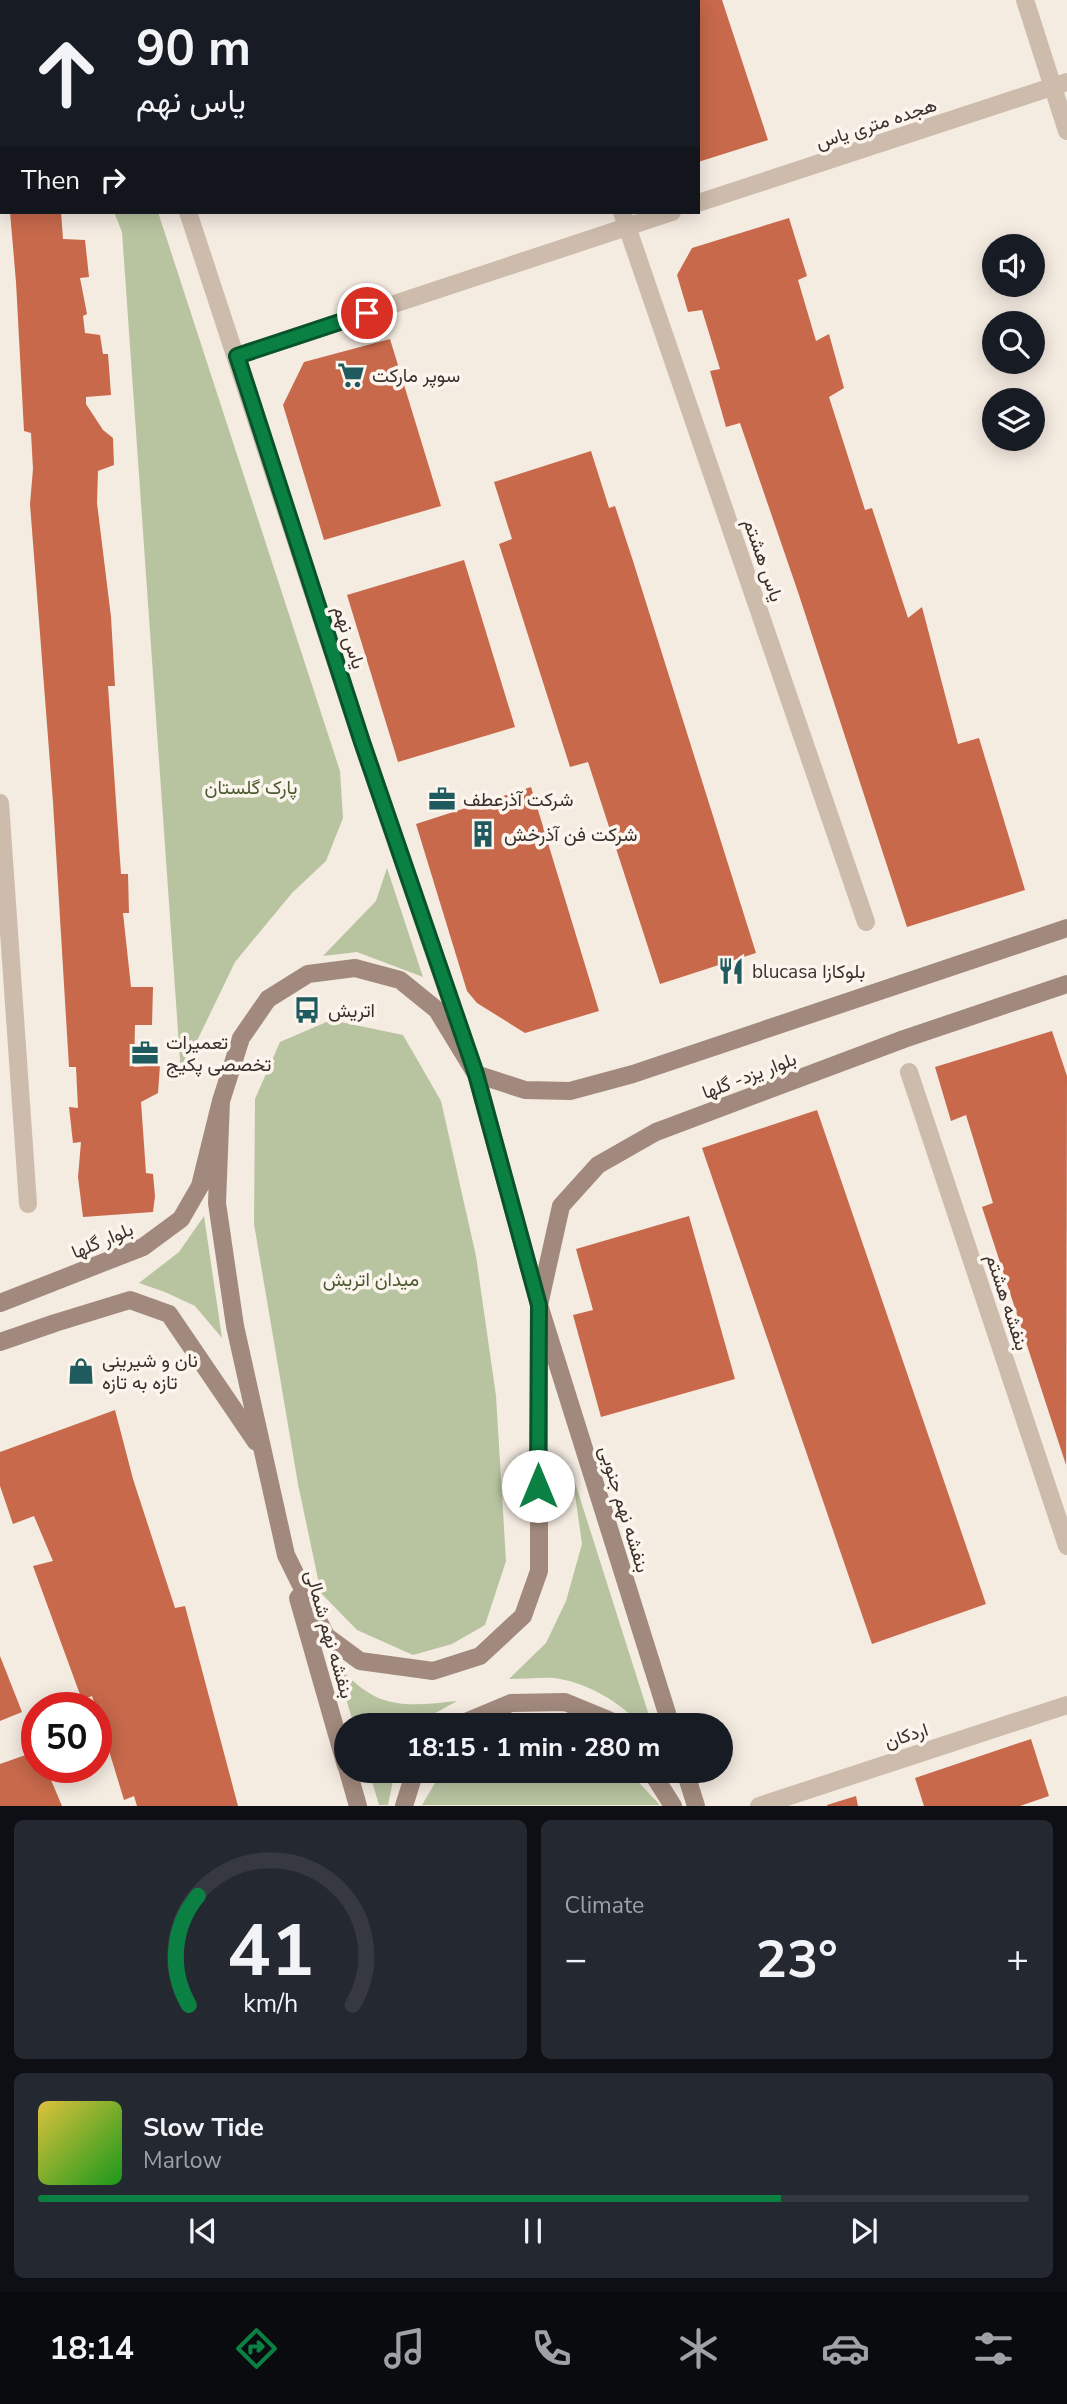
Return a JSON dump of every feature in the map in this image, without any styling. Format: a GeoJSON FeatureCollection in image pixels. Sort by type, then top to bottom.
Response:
{"type":"FeatureCollection","features":[{"type":"Feature","properties":{"kind":"main road","name":"بلوار یزد- گلها"},"geometry":{"type":"LineString","coordinates":[[476,1074],[525,1090],[570,1091],[633,1074],[1067,928]]}},
{"type":"Feature","properties":{"kind":"main road"},"geometry":{"type":"LineString","coordinates":[[355,968],[400,980],[437,1010],[476,1074],[539,1305],[539,1572],[523,1616],[480,1656],[433,1671],[360,1661],[326,1636],[286,1555],[235,1326],[217,1203],[221,1101],[241,1038],[268,999],[308,974],[355,968]]}},
{"type":"Feature","properties":{"kind":"main road","name":"بلوار یزد- گلها"},"geometry":{"type":"LineString","coordinates":[[539,1305],[561,1206],[598,1165],[656,1132],[904,1039],[1067,984]]}},
{"type":"Feature","properties":{"kind":"main road","name":"بلوار گلها"},"geometry":{"type":"LineString","coordinates":[[0,1303],[143,1247],[181,1219],[200,1186],[221,1101]]}},
{"type":"Feature","properties":{"kind":"main road"},"geometry":{"type":"LineString","coordinates":[[0,1342],[55,1322],[130,1300],[169,1314],[262,1451]]}},
{"type":"Feature","properties":{"kind":"main road","name":"بنفشه نهم جنوبی"},"geometry":{"type":"LineString","coordinates":[[539,1305],[667,1713]]}},
{"type":"Feature","properties":{"kind":"main road","name":"بنفشه نهم شمالی"},"geometry":{"type":"LineString","coordinates":[[286,1555],[334,1724]]}},
{"type":"Feature","properties":{"kind":"main road"},"geometry":{"type":"LineString","coordinates":[[487,1713],[511,1703],[565,1702],[592,1713]]}},
{"type":"Feature","properties":{"kind":"main road"},"geometry":{"type":"LineString","coordinates":[[352,1783],[358,1805]]}},
{"type":"Feature","properties":{"kind":"main road"},"geometry":{"type":"LineString","coordinates":[[404,1805],[411,1783]]}},
{"type":"Feature","properties":{"kind":"main road"},"geometry":{"type":"LineString","coordinates":[[659,1783],[673,1805]]}},
{"type":"Feature","properties":{"kind":"main road"},"geometry":{"type":"LineString","coordinates":[[689,1783],[696,1805]]}},
{"type":"Feature","properties":{"kind":"street"},"geometry":{"type":"LineString","coordinates":[[1025,0],[1060,85],[1067,131]]}},
{"type":"Feature","properties":{"kind":"street","name":"هجده متری یاس"},"geometry":{"type":"LineString","coordinates":[[700,202],[1060,85]]}},
{"type":"Feature","properties":{"kind":"street","name":"یاس نهم"},"geometry":{"type":"LineString","coordinates":[[189,214],[362,742],[476,1074]]}},
{"type":"Feature","properties":{"kind":"street"},"geometry":{"type":"LineString","coordinates":[[237,356],[624,219],[658,214]]}},
{"type":"Feature","properties":{"kind":"street","name":"یاس هشتم"},"geometry":{"type":"LineString","coordinates":[[624,219],[866,922]]}},
{"type":"Feature","properties":{"kind":"street"},"geometry":{"type":"LineString","coordinates":[[0,803],[8,1044],[28,1204]]}},
{"type":"Feature","properties":{"kind":"street","name":"بنفشه هشتم"},"geometry":{"type":"LineString","coordinates":[[909,1072],[1067,1546]]}},
{"type":"Feature","properties":{"kind":"street","name":"اردکان"},"geometry":{"type":"LineString","coordinates":[[759,1805],[1067,1705]]}},
{"type":"Feature","properties":{"kind":"green space","name":"پارک گلستان"},"geometry":{"type":"Polygon","coordinates":[[[115,214],[159,214],[340,771],[343,818],[326,861],[292,893],[235,962],[181,1074],[122,232],[115,214]]]}},
{"type":"Feature","properties":{"kind":"green space"},"geometry":{"type":"Polygon","coordinates":[[[387,868],[423,977],[357,952],[323,956],[376,901],[387,868]]]}},
{"type":"Feature","properties":{"kind":"green space","name":"میدان اتریش"},"geometry":{"type":"Polygon","coordinates":[[[331,1020],[403,1035],[441,1101],[476,1256],[496,1396],[506,1561],[485,1625],[452,1644],[413,1655],[357,1630],[321,1593],[298,1484],[254,1224],[255,1099],[280,1042],[331,1020]]]}},
{"type":"Feature","properties":{"kind":"green space"},"geometry":{"type":"Polygon","coordinates":[[[204,1216],[222,1338],[195,1306],[139,1283],[179,1252],[204,1216]]]}},
{"type":"Feature","properties":{"kind":"green space"},"geometry":{"type":"Polygon","coordinates":[[[572,1473],[648,1713],[628,1713],[613,1701],[566,1680],[509,1679],[546,1643],[566,1601],[582,1544],[572,1473]]]}},
{"type":"Feature","properties":{"kind":"green space"},"geometry":{"type":"Polygon","coordinates":[[[336,1666],[362,1688],[387,1701],[410,1704],[457,1701],[435,1713],[350,1713],[336,1666]]]}},
{"type":"Feature","properties":{"kind":"green space"},"geometry":{"type":"Polygon","coordinates":[[[373,1783],[393,1783],[388,1805],[379,1805],[373,1783]]]}},
{"type":"Feature","properties":{"kind":"green space"},"geometry":{"type":"Polygon","coordinates":[[[435,1783],[639,1783],[660,1805],[422,1805],[435,1783]]]}},
{"type":"Feature","properties":{"kind":"building"},"geometry":{"type":"Polygon","coordinates":[[[700,0],[722,0],[768,140],[700,161],[700,0]]]}},
{"type":"Feature","properties":{"kind":"building"},"geometry":{"type":"Polygon","coordinates":[[[10,214],[61,214],[63,239],[85,240],[89,277],[80,278],[87,314],[83,316],[85,333],[100,335],[103,354],[108,354],[111,395],[86,397],[86,404],[103,430],[113,438],[114,465],[98,471],[97,503],[111,617],[115,686],[108,686],[121,874],[128,874],[129,913],[123,913],[131,987],[153,987],[152,1025],[135,1025],[134,1067],[160,1065],[158,1093],[141,1102],[146,1173],[153,1174],[153,1212],[83,1217],[78,1177],[81,1142],[73,1143],[69,1107],[78,1108],[76,1067],[69,1067],[53,802],[30,504],[33,469],[31,433],[24,431],[10,214]]]}},
{"type":"Feature","properties":{"kind":"building"},"geometry":{"type":"Polygon","coordinates":[[[789,218],[807,276],[798,280],[816,341],[829,334],[844,388],[829,397],[865,510],[872,508],[908,618],[922,607],[958,744],[979,738],[1025,890],[907,927],[740,423],[726,427],[710,371],[720,369],[702,310],[688,312],[677,275],[692,248],[789,218]]]}},
{"type":"Feature","properties":{"kind":"building"},"geometry":{"type":"Polygon","coordinates":[[[390,339],[441,506],[324,540],[283,405],[304,362],[390,339]]]}},
{"type":"Feature","properties":{"kind":"building"},"geometry":{"type":"Polygon","coordinates":[[[591,451],[609,508],[615,506],[756,953],[660,984],[588,762],[570,767],[499,544],[512,539],[494,482],[591,451]]]}},
{"type":"Feature","properties":{"kind":"building"},"geometry":{"type":"Polygon","coordinates":[[[464,560],[515,727],[398,762],[347,595],[464,560]]]}},
{"type":"Feature","properties":{"kind":"building"},"geometry":{"type":"Polygon","coordinates":[[[531,787],[599,1011],[525,1033],[477,1003],[467,991],[416,824],[531,787]]]}},
{"type":"Feature","properties":{"kind":"building"},"geometry":{"type":"Polygon","coordinates":[[[1052,1031],[1067,1076],[1066,1465],[982,1207],[993,1203],[966,1115],[951,1121],[935,1067],[1052,1031]]]}},
{"type":"Feature","properties":{"kind":"building"},"geometry":{"type":"Polygon","coordinates":[[[817,1110],[986,1604],[872,1644],[702,1148],[817,1110]]]}},
{"type":"Feature","properties":{"kind":"building"},"geometry":{"type":"Polygon","coordinates":[[[689,1216],[735,1379],[601,1417],[573,1315],[593,1310],[576,1249],[689,1216]]]}},
{"type":"Feature","properties":{"kind":"building"},"geometry":{"type":"Polygon","coordinates":[[[115,1410],[133,1479],[175,1608],[185,1606],[238,1806],[137,1806],[134,1796],[124,1800],[112,1761],[112,1692],[79,1692],[33,1566],[53,1561],[34,1516],[13,1524],[0,1486],[0,1452],[115,1410]]]}},
{"type":"Feature","properties":{"kind":"building"},"geometry":{"type":"Polygon","coordinates":[[[0,1656],[21,1712],[0,1721],[0,1656]]]}},
{"type":"Feature","properties":{"kind":"building"},"geometry":{"type":"Polygon","coordinates":[[[1031,1739],[1049,1796],[1020,1806],[924,1806],[915,1778],[1031,1739]]]}},
{"type":"Feature","properties":{"kind":"building"},"geometry":{"type":"Polygon","coordinates":[[[21,1757],[21,1783],[52,1783],[62,1806],[0,1806],[0,1764],[21,1757]]]}},
{"type":"Feature","properties":{"kind":"building"},"geometry":{"type":"Polygon","coordinates":[[[856,1796],[858,1806],[827,1806],[827,1805],[856,1796]]]}},
{"type":"Feature","properties":{"kind":"place","name":"سوپر مارکت"},"geometry":{"type":"Point","coordinates":[351,375]}},
{"type":"Feature","properties":{"kind":"place","name":"شرکت آذرعطف"},"geometry":{"type":"Point","coordinates":[442,799]}},
{"type":"Feature","properties":{"kind":"place","name":"شرکت فن آذرخش"},"geometry":{"type":"Point","coordinates":[483,834]}},
{"type":"Feature","properties":{"kind":"place","name":"blucasa بلوکازا"},"geometry":{"type":"Point","coordinates":[731,971]}},
{"type":"Feature","properties":{"kind":"place","name":"اتریش"},"geometry":{"type":"Point","coordinates":[307,1010]}},
{"type":"Feature","properties":{"kind":"place","name":"تعمیرات تخصصی پکیج"},"geometry":{"type":"Point","coordinates":[145,1053]}},
{"type":"Feature","properties":{"kind":"place","name":"نان و شیرینی تازه به تازه"},"geometry":{"type":"Point","coordinates":[81,1371]}},
{"type":"Feature","properties":{"kind":"route"},"geometry":{"type":"LineString","coordinates":[[367,313],[237,356],[362,742],[476,1074],[539,1305],[538,1486]]}}]}
